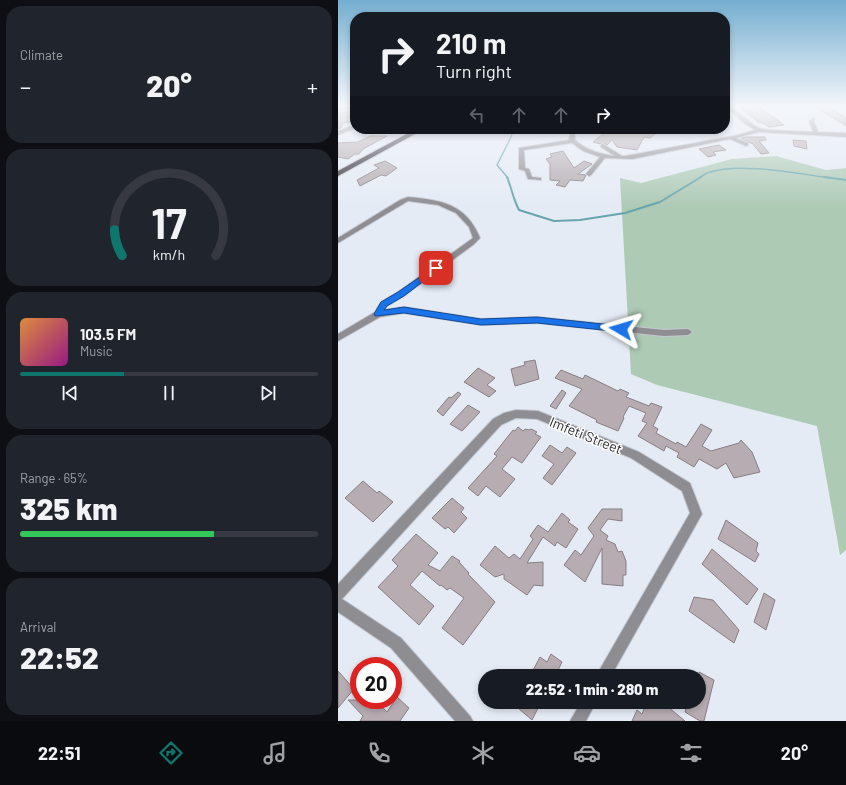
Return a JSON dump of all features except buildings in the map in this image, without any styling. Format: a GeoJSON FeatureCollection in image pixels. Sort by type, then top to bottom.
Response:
{"type":"FeatureCollection","features":[{"type":"Feature","properties":{"kind":"highway"},"geometry":{"type":"LineString","coordinates":[[338,173],[397,140]]}},
{"type":"Feature","properties":{"kind":"highway"},"geometry":{"type":"LineString","coordinates":[[338,173],[401,140]]}},
{"type":"Feature","properties":{"kind":"street"},"geometry":{"type":"LineString","coordinates":[[539,179],[530,178],[528,170],[522,169],[521,149],[573,141],[576,145],[586,151],[622,158],[721,140]]}},
{"type":"Feature","properties":{"kind":"street"},"geometry":{"type":"LineString","coordinates":[[734,140],[746,144]]}},
{"type":"Feature","properties":{"kind":"street"},"geometry":{"type":"LineString","coordinates":[[708,142],[715,144],[726,142]]}},
{"type":"Feature","properties":{"kind":"street"},"geometry":{"type":"LineString","coordinates":[[603,146],[622,158]]}},
{"type":"Feature","properties":{"kind":"street"},"geometry":{"type":"LineString","coordinates":[[680,148],[695,150]]}},
{"type":"Feature","properties":{"kind":"street"},"geometry":{"type":"LineString","coordinates":[[589,174],[604,155]]}},
{"type":"Feature","properties":{"kind":"street"},"geometry":{"type":"LineString","coordinates":[[338,241],[402,201],[408,199],[448,205],[464,217],[474,230],[477,238],[471,244],[401,294],[384,304],[378,314]]}},
{"type":"Feature","properties":{"kind":"street"},"geometry":{"type":"LineString","coordinates":[[338,338],[378,314],[404,310],[481,322],[537,320],[664,333],[688,332]]}},
{"type":"Feature","properties":{"kind":"street","name":"Imfeti Street"},"geometry":{"type":"LineString","coordinates":[[338,594],[497,422],[510,414],[523,413],[538,415],[635,455],[686,487],[696,514],[607,669]]}},
{"type":"Feature","properties":{"kind":"street"},"geometry":{"type":"LineString","coordinates":[[338,604],[396,642],[465,721]]}},
{"type":"Feature","properties":{"kind":"street"},"geometry":{"type":"LineString","coordinates":[[578,721],[585,709]]}},
{"type":"Feature","properties":{"kind":"green space"},"geometry":{"type":"Polygon","coordinates":[[[776,156],[826,170],[846,168],[846,550],[840,555],[817,426],[657,385],[631,374],[620,178],[641,183],[732,159],[776,156]]]}},
{"type":"Feature","properties":{"kind":"waterway"},"geometry":{"type":"LineString","coordinates":[[508,178],[497,165],[510,140]]}},
{"type":"Feature","properties":{"kind":"waterway"},"geometry":{"type":"LineString","coordinates":[[699,178],[710,172],[737,168],[753,168],[831,178]]}},
{"type":"Feature","properties":{"kind":"waterway"},"geometry":{"type":"LineString","coordinates":[[507,177],[519,210],[554,221],[580,220],[625,213],[660,202],[701,177]]}},
{"type":"Feature","properties":{"kind":"waterway"},"geometry":{"type":"LineString","coordinates":[[824,177],[846,180]]}},
{"type":"Feature","properties":{"kind":"route"},"geometry":{"type":"LineString","coordinates":[[436,268],[401,294],[384,304],[378,314],[404,310],[481,322],[537,320],[621,329]]}}]}
